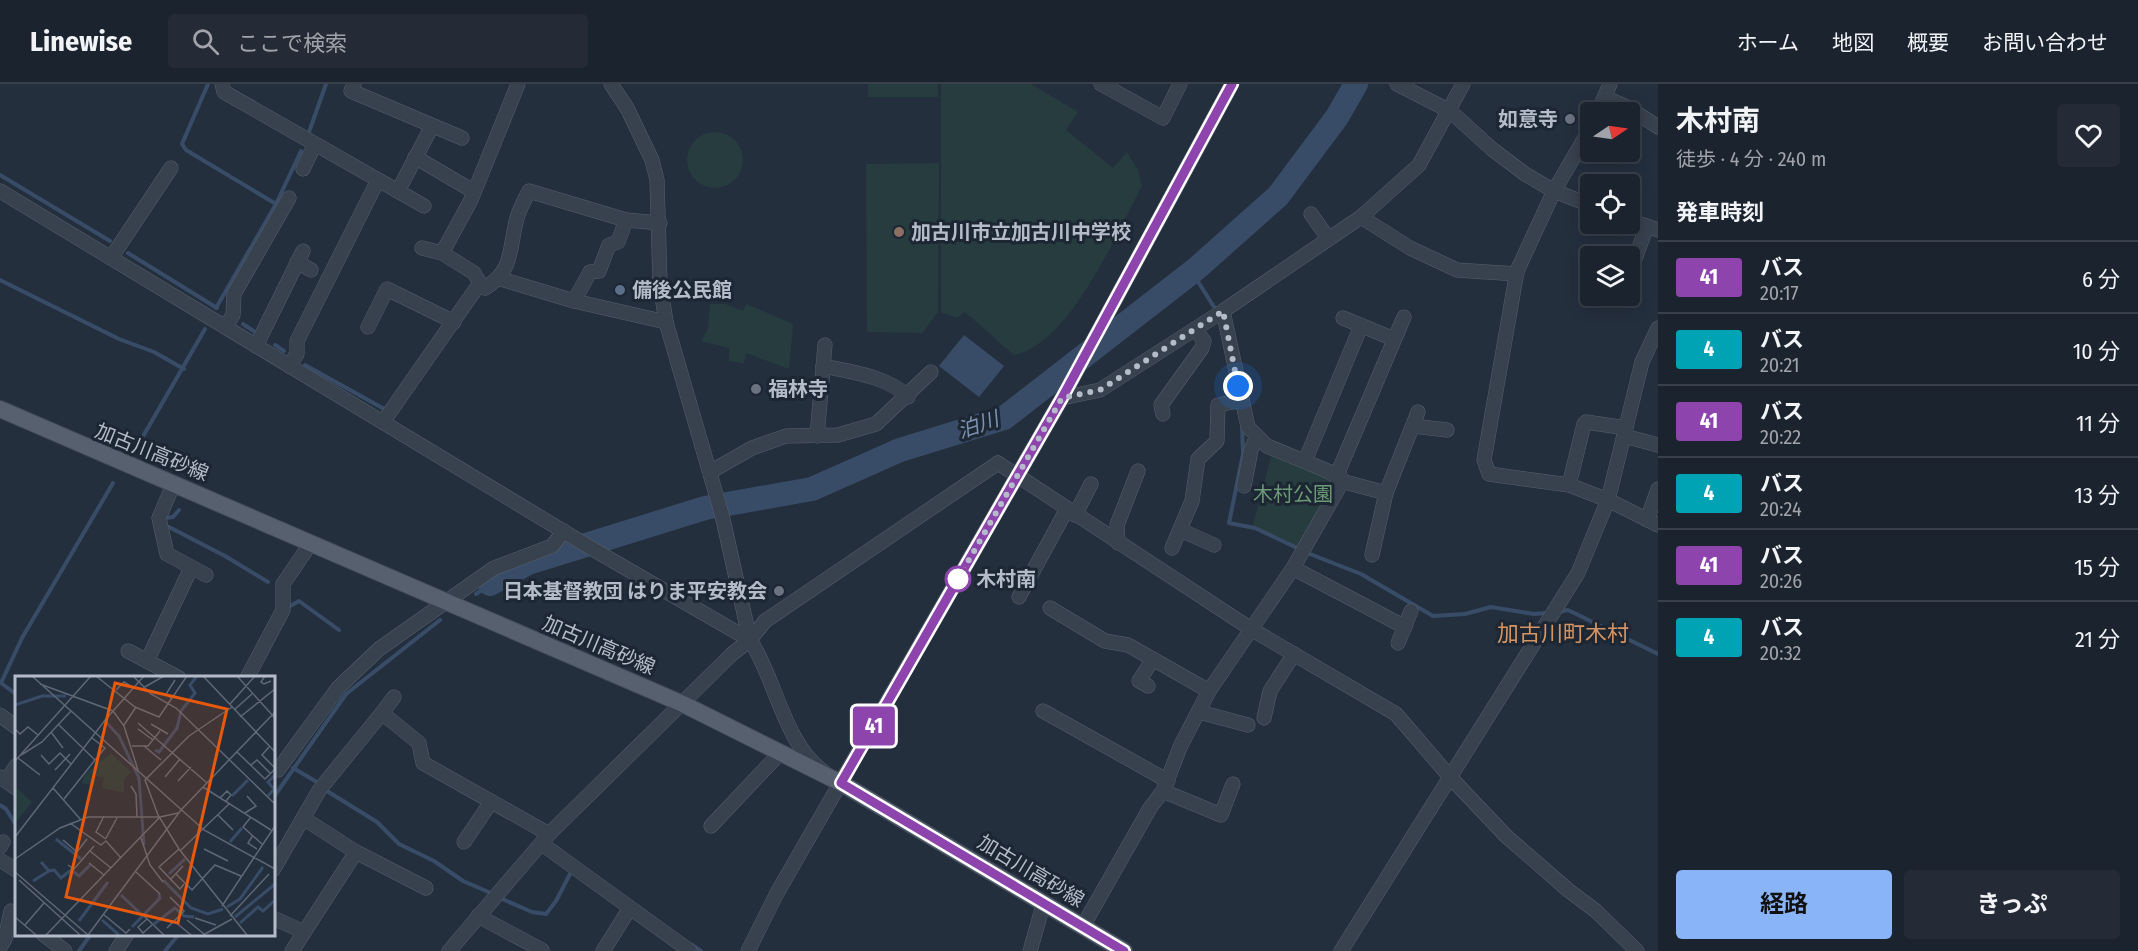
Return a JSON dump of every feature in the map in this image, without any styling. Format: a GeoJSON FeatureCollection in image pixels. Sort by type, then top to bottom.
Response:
{"type":"FeatureCollection","features":[{"type":"Feature","properties":{"kind":"main road","name":"加古川高砂線"},"geometry":{"type":"LineString","coordinates":[[0,409],[682,704],[841,783],[1124,951]]}},
{"type":"Feature","properties":{"kind":"street"},"geometry":{"type":"LineString","coordinates":[[222,84],[224,92],[424,206]]}},
{"type":"Feature","properties":{"kind":"street"},"geometry":{"type":"LineString","coordinates":[[354,84],[351,91],[462,138]]}},
{"type":"Feature","properties":{"kind":"street"},"geometry":{"type":"LineString","coordinates":[[442,253],[471,200],[518,84]]}},
{"type":"Feature","properties":{"kind":"street"},"geometry":{"type":"LineString","coordinates":[[611,84],[627,108],[652,160],[657,180],[660,283],[666,322],[722,515],[750,640],[802,748],[819,768],[841,783]]}},
{"type":"Feature","properties":{"kind":"street"},"geometry":{"type":"LineString","coordinates":[[1101,84],[1163,118],[1180,84]]}},
{"type":"Feature","properties":{"kind":"street"},"geometry":{"type":"LineString","coordinates":[[748,951],[777,893],[1062,398],[1232,84]]}},
{"type":"Feature","properties":{"kind":"street"},"geometry":{"type":"LineString","coordinates":[[1397,84],[1450,111],[1492,149],[1554,191],[1580,201]]}},
{"type":"Feature","properties":{"kind":"street"},"geometry":{"type":"LineString","coordinates":[[1062,398],[1100,390],[1361,218],[1419,165],[1463,84]]}},
{"type":"Feature","properties":{"kind":"street"},"geometry":{"type":"LineString","coordinates":[[1604,102],[1610,84]]}},
{"type":"Feature","properties":{"kind":"street"},"geometry":{"type":"LineString","coordinates":[[1606,98],[1629,108],[1657,125]]}},
{"type":"Feature","properties":{"kind":"street"},"geometry":{"type":"LineString","coordinates":[[398,191],[432,126]]}},
{"type":"Feature","properties":{"kind":"street"},"geometry":{"type":"LineString","coordinates":[[303,169],[315,144]]}},
{"type":"Feature","properties":{"kind":"street"},"geometry":{"type":"LineString","coordinates":[[1580,146],[1554,191],[1517,274],[1484,460],[1489,474],[1569,485],[1608,500],[1653,523],[1658,489]]}},
{"type":"Feature","properties":{"kind":"street"},"geometry":{"type":"LineString","coordinates":[[415,157],[473,191]]}},
{"type":"Feature","properties":{"kind":"street"},"geometry":{"type":"LineString","coordinates":[[111,258],[171,168]]}},
{"type":"Feature","properties":{"kind":"street"},"geometry":{"type":"LineString","coordinates":[[289,366],[297,354],[297,341],[378,180]]}},
{"type":"Feature","properties":{"kind":"street"},"geometry":{"type":"LineString","coordinates":[[0,191],[564,532],[750,640]]}},
{"type":"Feature","properties":{"kind":"street"},"geometry":{"type":"LineString","coordinates":[[422,248],[442,253],[474,273],[485,288],[501,279],[509,260],[516,219],[529,191],[626,220],[660,223]]}},
{"type":"Feature","properties":{"kind":"street"},"geometry":{"type":"LineString","coordinates":[[225,327],[233,315],[234,294],[278,232],[289,198]]}},
{"type":"Feature","properties":{"kind":"street"},"geometry":{"type":"LineString","coordinates":[[1311,214],[1328,238]]}},
{"type":"Feature","properties":{"kind":"street"},"geometry":{"type":"LineString","coordinates":[[1361,218],[1410,248],[1457,270],[1517,274]]}},
{"type":"Feature","properties":{"kind":"street"},"geometry":{"type":"LineString","coordinates":[[574,301],[590,272],[599,271],[609,245],[618,242],[626,220]]}},
{"type":"Feature","properties":{"kind":"street"},"geometry":{"type":"LineString","coordinates":[[1640,254],[1654,227]]}},
{"type":"Feature","properties":{"kind":"street"},"geometry":{"type":"LineString","coordinates":[[256,346],[286,301],[300,257],[311,270]]}},
{"type":"Feature","properties":{"kind":"street"},"geometry":{"type":"LineString","coordinates":[[501,279],[574,301],[666,322]]}},
{"type":"Feature","properties":{"kind":"street"},"geometry":{"type":"LineString","coordinates":[[383,422],[480,283]]}},
{"type":"Feature","properties":{"kind":"street"},"geometry":{"type":"LineString","coordinates":[[368,327],[387,289],[454,322]]}},
{"type":"Feature","properties":{"kind":"street"},"geometry":{"type":"LineString","coordinates":[[1223,311],[1248,427],[1267,446],[1330,472],[1341,481],[1386,493]]}},
{"type":"Feature","properties":{"kind":"street"},"geometry":{"type":"LineString","coordinates":[[1083,926],[1150,808],[1166,786],[1181,745],[1209,691],[1293,567],[1341,481],[1339,470],[1404,317]]}},
{"type":"Feature","properties":{"kind":"street"},"geometry":{"type":"LineString","coordinates":[[1343,318],[1394,339]]}},
{"type":"Feature","properties":{"kind":"street"},"geometry":{"type":"LineString","coordinates":[[1305,461],[1361,326]]}},
{"type":"Feature","properties":{"kind":"street"},"geometry":{"type":"LineString","coordinates":[[1341,951],[1578,573],[1608,500],[1642,362],[1658,328]]}},
{"type":"Feature","properties":{"kind":"street"},"geometry":{"type":"LineString","coordinates":[[1163,414],[1161,405],[1202,348],[1204,341],[1195,329]]}},
{"type":"Feature","properties":{"kind":"street"},"geometry":{"type":"LineString","coordinates":[[817,436],[825,345]]}},
{"type":"Feature","properties":{"kind":"street"},"geometry":{"type":"LineString","coordinates":[[823,366],[892,384],[908,397]]}},
{"type":"Feature","properties":{"kind":"street"},"geometry":{"type":"LineString","coordinates":[[710,472],[752,448],[786,436],[838,435],[876,424],[908,397],[931,372]]}},
{"type":"Feature","properties":{"kind":"street"},"geometry":{"type":"LineString","coordinates":[[1324,373],[1338,378]]}},
{"type":"Feature","properties":{"kind":"street"},"geometry":{"type":"LineString","coordinates":[[1172,548],[1192,501],[1188,481],[1198,459],[1217,441],[1218,405],[1242,399]]}},
{"type":"Feature","properties":{"kind":"street"},"geometry":{"type":"LineString","coordinates":[[1372,555],[1371,532],[1419,412]]}},
{"type":"Feature","properties":{"kind":"street"},"geometry":{"type":"LineString","coordinates":[[1569,485],[1584,424],[1625,432],[1658,445]]}},
{"type":"Feature","properties":{"kind":"street"},"geometry":{"type":"LineString","coordinates":[[1413,426],[1447,430]]}},
{"type":"Feature","properties":{"kind":"street"},"geometry":{"type":"LineString","coordinates":[[1244,486],[1251,450],[1257,436]]}},
{"type":"Feature","properties":{"kind":"street"},"geometry":{"type":"LineString","coordinates":[[449,951],[546,839],[732,654],[750,640],[765,621],[998,463],[1251,629],[1396,714],[1450,777],[1536,864],[1596,910],[1636,951]]}},
{"type":"Feature","properties":{"kind":"street"},"geometry":{"type":"LineString","coordinates":[[1118,543],[1117,525],[1138,488],[1138,471]]}},
{"type":"Feature","properties":{"kind":"street"},"geometry":{"type":"LineString","coordinates":[[174,483],[159,518],[167,554],[206,575]]}},
{"type":"Feature","properties":{"kind":"street"},"geometry":{"type":"LineString","coordinates":[[1019,597],[1071,512],[1091,484]]}},
{"type":"Feature","properties":{"kind":"street"},"geometry":{"type":"LineString","coordinates":[[1180,530],[1214,545]]}},
{"type":"Feature","properties":{"kind":"street"},"geometry":{"type":"LineString","coordinates":[[278,770],[338,688],[379,649],[494,568],[552,546],[564,532]]}},
{"type":"Feature","properties":{"kind":"street"},"geometry":{"type":"LineString","coordinates":[[248,676],[283,610],[284,584],[311,543]]}},
{"type":"Feature","properties":{"kind":"street"},"geometry":{"type":"LineString","coordinates":[[1293,567],[1405,627]]}},
{"type":"Feature","properties":{"kind":"street"},"geometry":{"type":"LineString","coordinates":[[147,661],[191,568]]}},
{"type":"Feature","properties":{"kind":"street"},"geometry":{"type":"LineString","coordinates":[[1050,608],[1105,641],[1128,645],[1209,691]]}},
{"type":"Feature","properties":{"kind":"street"},"geometry":{"type":"LineString","coordinates":[[1398,643],[1411,611]]}},
{"type":"Feature","properties":{"kind":"street"},"geometry":{"type":"LineString","coordinates":[[128,651],[175,676]]}},
{"type":"Feature","properties":{"kind":"street"},"geometry":{"type":"LineString","coordinates":[[1264,718],[1270,691],[1294,654]]}},
{"type":"Feature","properties":{"kind":"street"},"geometry":{"type":"LineString","coordinates":[[1148,686],[1139,681],[1153,659]]}},
{"type":"Feature","properties":{"kind":"street"},"geometry":{"type":"LineString","coordinates":[[274,868],[320,789],[394,697]]}},
{"type":"Feature","properties":{"kind":"street"},"geometry":{"type":"LineString","coordinates":[[1043,711],[1166,786],[1221,815],[1233,784]]}},
{"type":"Feature","properties":{"kind":"street"},"geometry":{"type":"LineString","coordinates":[[1199,711],[1248,725]]}},
{"type":"Feature","properties":{"kind":"street"},"geometry":{"type":"LineString","coordinates":[[382,713],[419,743],[423,763],[446,785],[491,802],[546,839],[630,908],[690,951]]}},
{"type":"Feature","properties":{"kind":"street"},"geometry":{"type":"LineString","coordinates":[[0,715],[15,726]]}},
{"type":"Feature","properties":{"kind":"street"},"geometry":{"type":"LineString","coordinates":[[711,826],[780,753]]}},
{"type":"Feature","properties":{"kind":"street"},"geometry":{"type":"LineString","coordinates":[[8,782],[15,768]]}},
{"type":"Feature","properties":{"kind":"street"},"geometry":{"type":"LineString","coordinates":[[464,842],[491,802]]}},
{"type":"Feature","properties":{"kind":"street"},"geometry":{"type":"LineString","coordinates":[[303,818],[356,852],[426,888]]}},
{"type":"Feature","properties":{"kind":"street"},"geometry":{"type":"LineString","coordinates":[[292,951],[302,932],[356,852]]}},
{"type":"Feature","properties":{"kind":"street"},"geometry":{"type":"LineString","coordinates":[[0,860],[15,869]]}},
{"type":"Feature","properties":{"kind":"street"},"geometry":{"type":"LineString","coordinates":[[1030,951],[1044,902]]}},
{"type":"Feature","properties":{"kind":"street"},"geometry":{"type":"LineString","coordinates":[[597,950],[630,908]]}},
{"type":"Feature","properties":{"kind":"street"},"geometry":{"type":"LineString","coordinates":[[0,947],[5,939],[9,910]]}},
{"type":"Feature","properties":{"kind":"street"},"geometry":{"type":"LineString","coordinates":[[477,916],[542,950]]}},
{"type":"Feature","properties":{"kind":"street"},"geometry":{"type":"LineString","coordinates":[[274,918],[302,932]]}},
{"type":"Feature","properties":{"kind":"street"},"geometry":{"type":"LineString","coordinates":[[46,936],[65,951]]}},
{"type":"Feature","properties":{"kind":"street"},"geometry":{"type":"LineString","coordinates":[[116,951],[126,936]]}},
{"type":"Feature","properties":{"kind":"green space"},"geometry":{"type":"Polygon","coordinates":[[[868,84],[938,84],[938,97],[868,97],[868,84]]]}},
{"type":"Feature","properties":{"kind":"green space"},"geometry":{"type":"Polygon","coordinates":[[[941,84],[1031,84],[1078,112],[1066,130],[1113,168],[1127,152],[1138,170],[1142,186],[1089,284],[1054,331],[1035,347],[1014,355],[965,312],[957,318],[941,312],[941,84]]]}},
{"type":"Feature","properties":{"kind":"green space"},"geometry":{"type":"Polygon","coordinates":[[[715,132],[726,134],[735,140],[741,149],[743,160],[741,171],[735,180],[726,186],[715,188],[704,186],[695,180],[689,171],[687,160],[689,149],[695,140],[704,134],[715,132]]]}},
{"type":"Feature","properties":{"kind":"green space"},"geometry":{"type":"Polygon","coordinates":[[[939,163],[938,312],[922,333],[867,332],[866,164],[939,163]]]}},
{"type":"Feature","properties":{"kind":"green space"},"geometry":{"type":"Polygon","coordinates":[[[710,304],[725,304],[743,311],[746,304],[791,323],[793,326],[789,369],[746,353],[744,363],[729,361],[729,348],[701,341],[708,329],[710,304]]]}},
{"type":"Feature","properties":{"kind":"green space","name":"木村公園"},"geometry":{"type":"Polygon","coordinates":[[[1272,453],[1328,474],[1334,484],[1296,549],[1253,525],[1272,453]]]}},
{"type":"Feature","properties":{"kind":"water"},"geometry":{"type":"Polygon","coordinates":[[[964,335],[1004,366],[979,397],[939,366],[964,335]]]}},
{"type":"Feature","properties":{"kind":"waterway"},"geometry":{"type":"LineString","coordinates":[[208,84],[182,144],[186,150],[276,204]]}},
{"type":"Feature","properties":{"kind":"waterway"},"geometry":{"type":"LineString","coordinates":[[309,132],[326,84]]}},
{"type":"Feature","properties":{"kind":"waterway","name":"泊川"},"geometry":{"type":"LineString","coordinates":[[490,584],[528,563],[705,508],[812,489],[900,450],[1004,418],[1196,269],[1278,196],[1337,117],[1356,84]]}},
{"type":"Feature","properties":{"kind":"waterway"},"geometry":{"type":"LineString","coordinates":[[216,308],[276,204],[301,151]]}},
{"type":"Feature","properties":{"kind":"waterway"},"geometry":{"type":"LineString","coordinates":[[0,175],[110,241]]}},
{"type":"Feature","properties":{"kind":"waterway"},"geometry":{"type":"LineString","coordinates":[[128,253],[217,308]]}},
{"type":"Feature","properties":{"kind":"waterway"},"geometry":{"type":"LineString","coordinates":[[1192,272],[1214,307],[1218,309]]}},
{"type":"Feature","properties":{"kind":"waterway"},"geometry":{"type":"LineString","coordinates":[[0,280],[119,339],[154,352],[184,369]]}},
{"type":"Feature","properties":{"kind":"waterway"},"geometry":{"type":"LineString","coordinates":[[243,324],[258,334]]}},
{"type":"Feature","properties":{"kind":"waterway"},"geometry":{"type":"LineString","coordinates":[[138,445],[205,329]]}},
{"type":"Feature","properties":{"kind":"waterway"},"geometry":{"type":"LineString","coordinates":[[275,345],[284,351]]}},
{"type":"Feature","properties":{"kind":"waterway"},"geometry":{"type":"LineString","coordinates":[[305,365],[386,410]]}},
{"type":"Feature","properties":{"kind":"waterway"},"geometry":{"type":"LineString","coordinates":[[1242,424],[1243,454],[1229,523],[1255,528],[1310,554],[1361,574],[1433,616],[1465,614],[1491,607],[1534,614],[1547,613]]}},
{"type":"Feature","properties":{"kind":"waterway"},"geometry":{"type":"LineString","coordinates":[[1,683],[22,638],[113,483]]}},
{"type":"Feature","properties":{"kind":"waterway"},"geometry":{"type":"LineString","coordinates":[[165,518],[173,517],[179,510]]}},
{"type":"Feature","properties":{"kind":"waterway"},"geometry":{"type":"LineString","coordinates":[[169,527],[225,556],[268,582]]}},
{"type":"Feature","properties":{"kind":"waterway"},"geometry":{"type":"LineString","coordinates":[[476,594],[490,584]]}},
{"type":"Feature","properties":{"kind":"waterway"},"geometry":{"type":"LineString","coordinates":[[290,606],[299,601],[339,630]]}},
{"type":"Feature","properties":{"kind":"waterway"},"geometry":{"type":"LineString","coordinates":[[1558,612],[1568,610],[1658,654]]}},
{"type":"Feature","properties":{"kind":"waterway"},"geometry":{"type":"LineString","coordinates":[[274,797],[346,694],[440,620]]}},
{"type":"Feature","properties":{"kind":"waterway"},"geometry":{"type":"LineString","coordinates":[[1,683],[15,693]]}},
{"type":"Feature","properties":{"kind":"waterway"},"geometry":{"type":"LineString","coordinates":[[293,768],[317,782]]}},
{"type":"Feature","properties":{"kind":"waterway"},"geometry":{"type":"LineString","coordinates":[[327,791],[377,822],[399,844],[434,861],[463,881],[491,893]]}},
{"type":"Feature","properties":{"kind":"waterway"},"geometry":{"type":"LineString","coordinates":[[0,805],[6,809],[15,823]]}},
{"type":"Feature","properties":{"kind":"waterway"},"geometry":{"type":"LineString","coordinates":[[500,898],[532,912],[546,914],[556,901],[570,874]]}},
{"type":"Feature","properties":{"kind":"waterway"},"geometry":{"type":"LineString","coordinates":[[79,951],[90,936]]}},
{"type":"Feature","properties":{"kind":"waterway"},"geometry":{"type":"LineString","coordinates":[[165,951],[177,936]]}},
{"type":"Feature","properties":{"kind":"waterway"},"geometry":{"type":"LineString","coordinates":[[692,945],[701,951]]}},
{"type":"Feature","properties":{"kind":"bus line","name":"41"},"geometry":{"type":"LineString","coordinates":[[1124,951],[841,783],[1062,398],[1232,84]]}},
{"type":"Feature","properties":{"kind":"place","name":"如意寺"},"geometry":{"type":"Point","coordinates":[1570,119]}},
{"type":"Feature","properties":{"kind":"place","name":"加古川市立加古川中学校"},"geometry":{"type":"Point","coordinates":[899,232]}},
{"type":"Feature","properties":{"kind":"place","name":"備後公民館"},"geometry":{"type":"Point","coordinates":[620,290]}},
{"type":"Feature","properties":{"kind":"place","name":"福林寺"},"geometry":{"type":"Point","coordinates":[756,389]}},
{"type":"Feature","properties":{"kind":"place","name":"木村南"},"geometry":{"type":"Point","coordinates":[958,579]}},
{"type":"Feature","properties":{"kind":"place","name":"日本基督教団 はりま平安教会"},"geometry":{"type":"Point","coordinates":[779,591]}},
{"type":"Feature","properties":{"kind":"district","name":"加古川町木村"},"geometry":{"type":"Point","coordinates":[1563,633]}},
{"type":"Feature","properties":{"kind":"route"},"geometry":{"type":"LineString","coordinates":[[958,579],[1062,398],[1100,390],[1223,311],[1238,386]]}}]}
